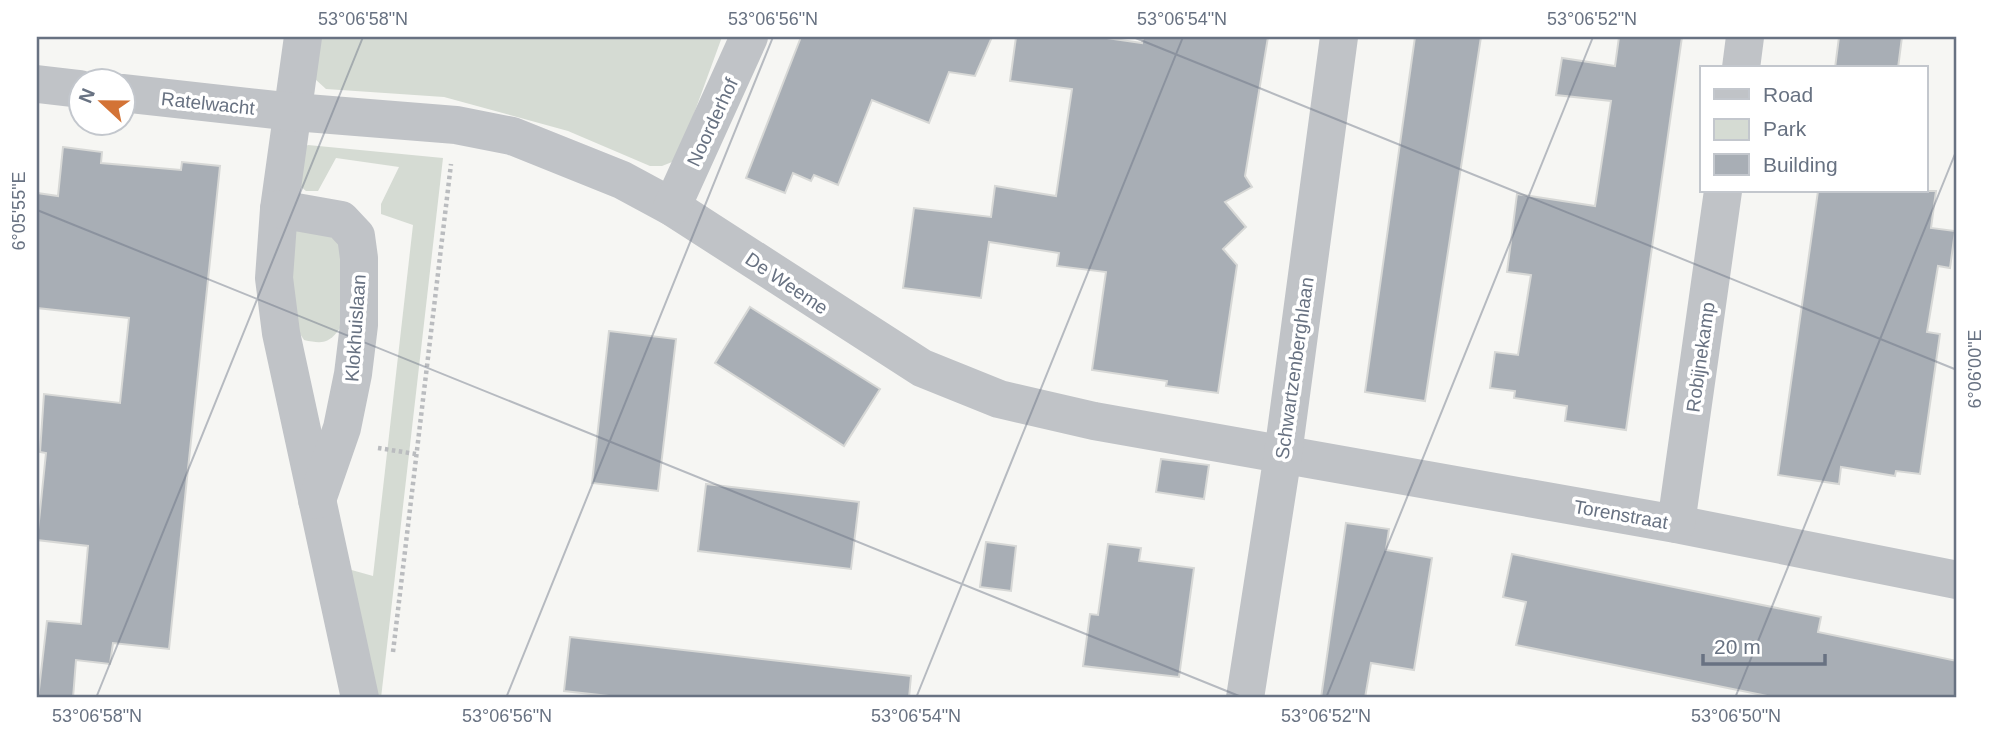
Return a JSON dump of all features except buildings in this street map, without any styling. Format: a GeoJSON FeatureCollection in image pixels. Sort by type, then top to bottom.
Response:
{"type":"FeatureCollection","features":[{"type":"Feature","properties":{"kind":"street"},"geometry":{"type":"LineString","coordinates":[[303,37],[279,209],[274,278],[281,333],[353,653],[360,698]]}},
{"type":"Feature","properties":{"kind":"street","name":"Noorderhof"},"geometry":{"type":"LineString","coordinates":[[672,206],[749,37]]}},
{"type":"Feature","properties":{"kind":"street","name":"Schwartzenberghlaan"},"geometry":{"type":"LineString","coordinates":[[1245,698],[1283,454],[1339,37]]}},
{"type":"Feature","properties":{"kind":"street"},"geometry":{"type":"LineString","coordinates":[[1741,66],[1745,37]]}},
{"type":"Feature","properties":{"kind":"street"},"geometry":{"type":"LineString","coordinates":[[37,84],[66,87]]}},
{"type":"Feature","properties":{"kind":"street","name":"Ratelwacht"},"geometry":{"type":"LineString","coordinates":[[136,95],[294,112]]}},
{"type":"Feature","properties":{"kind":"street","name":"De Weeme"},"geometry":{"type":"LineString","coordinates":[[294,112],[456,125],[512,136],[562,154],[672,206],[832,313],[935,374],[999,400],[1094,421],[1283,454]]}},
{"type":"Feature","properties":{"kind":"street","name":"Robijnekamp"},"geometry":{"type":"LineString","coordinates":[[1676,524],[1723,192]]}},
{"type":"Feature","properties":{"kind":"street","name":"Klokhuislaan"},"geometry":{"type":"LineString","coordinates":[[279,209],[341,220],[356,236],[358,247],[361,280],[353,374],[342,428],[317,500]]}},
{"type":"Feature","properties":{"kind":"street","name":"Torenstraat"},"geometry":{"type":"LineString","coordinates":[[1283,454],[1676,524],[1957,580]]}},
{"type":"Feature","properties":{"kind":"path"},"geometry":{"type":"LineString","coordinates":[[393,657],[456,125]]}},
{"type":"Feature","properties":{"kind":"green space"},"geometry":{"type":"Polygon","coordinates":[[[320,37],[722,37],[677,160],[662,166],[650,166],[568,131],[444,97],[326,89],[315,79],[320,37]]]}},
{"type":"Feature","properties":{"kind":"green space"},"geometry":{"type":"Polygon","coordinates":[[[308,145],[443,158],[381,698],[377,698],[348,569],[373,576],[413,225],[381,214],[381,204],[399,167],[336,158],[318,191],[306,191],[296,183],[301,149],[308,145]]]}},
{"type":"Feature","properties":{"kind":"green space"},"geometry":{"type":"Polygon","coordinates":[[[297,228],[326,233],[341,244],[340,328],[325,342],[304,340],[293,323],[285,262],[297,228]]]}}]}
